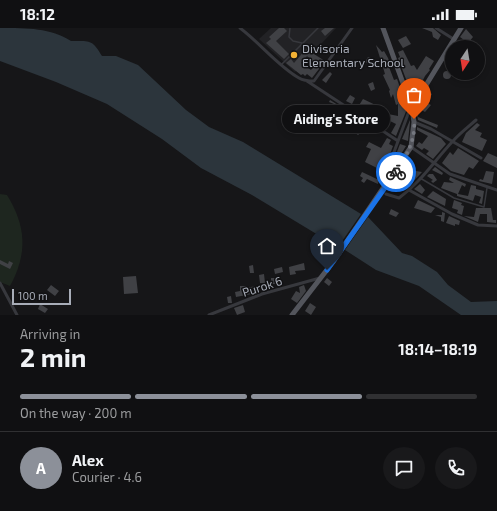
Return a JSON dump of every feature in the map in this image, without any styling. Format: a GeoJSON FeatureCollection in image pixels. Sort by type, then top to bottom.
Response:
{"type":"FeatureCollection","features":[{"type":"Feature","properties":{"kind":"main road"},"geometry":{"type":"LineString","coordinates":[[292,315],[333,262],[394,175],[411,147],[414,122],[412,108],[383,28]]}},
{"type":"Feature","properties":{"kind":"main road"},"geometry":{"type":"LineString","coordinates":[[455,40],[461,28]]}},
{"type":"Feature","properties":{"kind":"main road"},"geometry":{"type":"LineString","coordinates":[[412,108],[445,56]]}},
{"type":"Feature","properties":{"kind":"street"},"geometry":{"type":"LineString","coordinates":[[240,28],[300,79],[307,81],[314,81],[352,28]]}},
{"type":"Feature","properties":{"kind":"street"},"geometry":{"type":"LineString","coordinates":[[436,28],[455,40]]}},
{"type":"Feature","properties":{"kind":"street"},"geometry":{"type":"LineString","coordinates":[[307,81],[398,140]]}},
{"type":"Feature","properties":{"kind":"street"},"geometry":{"type":"LineString","coordinates":[[382,180],[408,114],[412,108]]}},
{"type":"Feature","properties":{"kind":"street"},"geometry":{"type":"LineString","coordinates":[[386,194],[399,198],[409,190],[435,164],[453,141],[476,120]]}},
{"type":"Feature","properties":{"kind":"street"},"geometry":{"type":"LineString","coordinates":[[414,122],[431,129],[481,158]]}},
{"type":"Feature","properties":{"kind":"street"},"geometry":{"type":"LineString","coordinates":[[411,147],[450,174],[487,188],[497,190]]}},
{"type":"Feature","properties":{"kind":"street"},"geometry":{"type":"LineString","coordinates":[[409,190],[452,214],[478,226],[497,226]]}},
{"type":"Feature","properties":{"kind":"street","name":"Purok 6"},"geometry":{"type":"LineString","coordinates":[[209,315],[262,294],[322,277]]}},
{"type":"Feature","properties":{"kind":"street"},"geometry":{"type":"LineString","coordinates":[[0,283],[17,315]]}},
{"type":"Feature","properties":{"kind":"lane"},"geometry":{"type":"LineString","coordinates":[[290,28],[289,37],[293,41],[302,43]]}},
{"type":"Feature","properties":{"kind":"lane"},"geometry":{"type":"LineString","coordinates":[[282,64],[318,28]]}},
{"type":"Feature","properties":{"kind":"lane"},"geometry":{"type":"LineString","coordinates":[[420,178],[454,198],[484,207],[487,188]]}},
{"type":"Feature","properties":{"kind":"shaded area"},"geometry":{"type":"Polygon","coordinates":[[[0,28],[20,28],[47,31],[55,33],[71,41],[87,41],[96,46],[102,56],[116,56],[138,65],[186,110],[209,127],[243,142],[361,214],[338,247],[252,195],[201,168],[162,139],[107,104],[56,82],[0,61],[0,28]]]}},
{"type":"Feature","properties":{"kind":"shaded area","name":"Divisoria Elementary School"},"geometry":{"type":"Polygon","coordinates":[[[271,28],[336,28],[295,72],[259,39],[271,28]]]}},
{"type":"Feature","properties":{"kind":"shaded area"},"geometry":{"type":"Polygon","coordinates":[[[0,194],[7,195],[18,218],[21,229],[22,251],[20,262],[10,286],[0,282],[0,194]]]}},
{"type":"Feature","properties":{"kind":"shaded area"},"geometry":{"type":"Polygon","coordinates":[[[368,217],[402,253],[412,256],[437,272],[448,285],[471,302],[497,301],[497,315],[461,315],[419,286],[376,270],[345,250],[368,217]]]}},
{"type":"Feature","properties":{"kind":"building"},"geometry":{"type":"Polygon","coordinates":[[[279,28],[284,28],[287,31],[276,41],[289,54],[284,59],[266,43],[271,39],[269,37],[279,28]]]}},
{"type":"Feature","properties":{"kind":"building"},"geometry":{"type":"Polygon","coordinates":[[[325,28],[334,28],[325,36],[321,31],[325,28]]]}},
{"type":"Feature","properties":{"kind":"building"},"geometry":{"type":"Polygon","coordinates":[[[422,28],[433,28],[441,35],[438,40],[433,37],[432,32],[422,28]]]}},
{"type":"Feature","properties":{"kind":"building"},"geometry":{"type":"Polygon","coordinates":[[[466,29],[473,37],[470,40],[464,40],[460,37],[466,29]]]}},
{"type":"Feature","properties":{"kind":"building"},"geometry":{"type":"Polygon","coordinates":[[[406,36],[411,44],[403,48],[398,40],[406,36]]]}},
{"type":"Feature","properties":{"kind":"building"},"geometry":{"type":"Polygon","coordinates":[[[376,45],[382,52],[384,51],[388,58],[391,66],[389,67],[394,80],[397,79],[402,93],[400,94],[403,95],[407,109],[396,136],[391,133],[396,124],[390,121],[391,117],[388,116],[388,114],[398,116],[398,104],[396,105],[393,94],[391,98],[390,90],[383,75],[385,74],[376,45]]]}},
{"type":"Feature","properties":{"kind":"building"},"geometry":{"type":"Polygon","coordinates":[[[306,49],[325,61],[312,78],[307,74],[305,76],[303,74],[301,75],[286,63],[291,59],[294,63],[306,49]],[[307,56],[301,63],[311,70],[316,64],[307,56]]]}},
{"type":"Feature","properties":{"kind":"building"},"geometry":{"type":"Polygon","coordinates":[[[403,50],[411,66],[414,65],[417,70],[426,56],[434,61],[421,84],[417,86],[418,90],[415,96],[412,89],[409,87],[398,58],[400,57],[398,52],[403,50]]]}},
{"type":"Feature","properties":{"kind":"building"},"geometry":{"type":"Polygon","coordinates":[[[368,57],[374,59],[376,62],[370,64],[365,62],[368,57]]]}},
{"type":"Feature","properties":{"kind":"building"},"geometry":{"type":"Polygon","coordinates":[[[445,71],[445,79],[443,77],[445,71]]]}},
{"type":"Feature","properties":{"kind":"building"},"geometry":{"type":"Polygon","coordinates":[[[330,72],[332,74],[326,83],[322,80],[330,72]]]}},
{"type":"Feature","properties":{"kind":"building"},"geometry":{"type":"Polygon","coordinates":[[[373,82],[375,89],[371,91],[368,84],[373,82]]]}},
{"type":"Feature","properties":{"kind":"building"},"geometry":{"type":"Polygon","coordinates":[[[428,91],[432,94],[427,103],[431,105],[425,112],[418,108],[418,117],[438,125],[437,128],[418,120],[416,109],[428,91]]]}},
{"type":"Feature","properties":{"kind":"building"},"geometry":{"type":"Polygon","coordinates":[[[350,95],[355,98],[352,104],[346,101],[350,95]]]}},
{"type":"Feature","properties":{"kind":"building"},"geometry":{"type":"Polygon","coordinates":[[[363,99],[384,109],[378,119],[367,111],[366,113],[358,107],[363,99]]]}},
{"type":"Feature","properties":{"kind":"building"},"geometry":{"type":"Polygon","coordinates":[[[330,100],[338,105],[332,117],[323,117],[324,114],[327,114],[328,109],[331,109],[334,104],[329,102],[330,100]]]}},
{"type":"Feature","properties":{"kind":"building"},"geometry":{"type":"Polygon","coordinates":[[[350,114],[374,129],[372,132],[365,129],[358,135],[354,132],[358,127],[354,122],[346,129],[341,126],[344,121],[348,123],[351,118],[349,117],[350,114]]]}},
{"type":"Feature","properties":{"kind":"building"},"geometry":{"type":"Polygon","coordinates":[[[410,120],[410,122],[408,141],[402,139],[410,120]]]}},
{"type":"Feature","properties":{"kind":"building"},"geometry":{"type":"Polygon","coordinates":[[[477,123],[480,125],[475,130],[482,133],[480,137],[487,140],[482,151],[462,142],[466,133],[477,123]]]}},
{"type":"Feature","properties":{"kind":"building"},"geometry":{"type":"Polygon","coordinates":[[[417,127],[441,138],[446,144],[433,159],[426,154],[429,151],[424,148],[422,150],[416,146],[419,142],[422,144],[428,136],[417,130],[417,127]]]}},
{"type":"Feature","properties":{"kind":"building"},"geometry":{"type":"Polygon","coordinates":[[[387,138],[391,140],[389,144],[393,146],[386,165],[382,163],[379,169],[365,162],[371,149],[366,147],[369,142],[381,148],[387,138]]]}},
{"type":"Feature","properties":{"kind":"building"},"geometry":{"type":"Polygon","coordinates":[[[400,144],[406,146],[398,159],[395,157],[400,144]]]}},
{"type":"Feature","properties":{"kind":"building"},"geometry":{"type":"Polygon","coordinates":[[[458,148],[479,161],[473,169],[469,167],[464,175],[451,171],[442,163],[450,152],[453,155],[458,148]]]}},
{"type":"Feature","properties":{"kind":"building"},"geometry":{"type":"Polygon","coordinates":[[[488,153],[497,157],[497,168],[483,161],[488,153]]]}},
{"type":"Feature","properties":{"kind":"building"},"geometry":{"type":"Polygon","coordinates":[[[435,167],[443,173],[442,175],[432,170],[435,167]]]}},
{"type":"Feature","properties":{"kind":"building"},"geometry":{"type":"Polygon","coordinates":[[[410,170],[422,172],[409,186],[406,183],[408,181],[401,177],[402,174],[407,177],[410,170]]]}},
{"type":"Feature","properties":{"kind":"building"},"geometry":{"type":"Polygon","coordinates":[[[486,171],[494,172],[492,184],[479,181],[480,179],[483,180],[486,171]]]}},
{"type":"Feature","properties":{"kind":"building"},"geometry":{"type":"Polygon","coordinates":[[[362,172],[379,180],[378,184],[367,179],[364,183],[361,181],[363,178],[360,176],[362,172]]]}},
{"type":"Feature","properties":{"kind":"building"},"geometry":{"type":"Polygon","coordinates":[[[429,174],[433,174],[437,180],[433,183],[431,181],[433,180],[427,176],[429,174]]]}},
{"type":"Feature","properties":{"kind":"building"},"geometry":{"type":"Polygon","coordinates":[[[450,177],[466,184],[465,187],[462,185],[458,194],[468,196],[471,185],[476,186],[476,189],[484,191],[482,204],[479,203],[481,197],[475,195],[473,201],[457,196],[457,194],[441,188],[444,182],[454,183],[449,180],[450,177]]]}},
{"type":"Feature","properties":{"kind":"building"},"geometry":{"type":"Polygon","coordinates":[[[420,184],[425,190],[422,194],[414,189],[420,184]]]}},
{"type":"Feature","properties":{"kind":"building"},"geometry":{"type":"Polygon","coordinates":[[[433,191],[446,199],[445,206],[427,197],[433,191]]]}},
{"type":"Feature","properties":{"kind":"building"},"geometry":{"type":"Polygon","coordinates":[[[418,200],[435,208],[431,213],[414,208],[418,200]]]}},
{"type":"Feature","properties":{"kind":"building"},"geometry":{"type":"Polygon","coordinates":[[[454,200],[462,203],[461,205],[464,206],[462,215],[457,213],[458,210],[452,208],[454,200]]]}},
{"type":"Feature","properties":{"kind":"building"},"geometry":{"type":"Polygon","coordinates":[[[476,208],[491,208],[493,220],[496,220],[496,223],[487,222],[487,214],[480,214],[478,222],[464,216],[474,217],[476,208]]]}},
{"type":"Feature","properties":{"kind":"building"},"geometry":{"type":"Polygon","coordinates":[[[391,209],[399,213],[396,217],[389,214],[391,209]]]}},
{"type":"Feature","properties":{"kind":"building"},"geometry":{"type":"Polygon","coordinates":[[[442,212],[445,213],[444,222],[441,221],[441,217],[435,215],[442,215],[442,212]]]}},
{"type":"Feature","properties":{"kind":"building"},"geometry":{"type":"Polygon","coordinates":[[[449,216],[460,221],[459,225],[455,224],[455,226],[446,223],[449,216]]]}},
{"type":"Feature","properties":{"kind":"building"},"geometry":{"type":"Polygon","coordinates":[[[0,260],[8,264],[9,261],[13,263],[10,269],[0,264],[0,260]]]}},
{"type":"Feature","properties":{"kind":"building"},"geometry":{"type":"Polygon","coordinates":[[[304,263],[305,270],[295,271],[296,274],[290,275],[289,267],[304,263]]]}},
{"type":"Feature","properties":{"kind":"building"},"geometry":{"type":"Polygon","coordinates":[[[253,265],[254,273],[250,273],[249,266],[253,265]]]}},
{"type":"Feature","properties":{"kind":"building"},"geometry":{"type":"Polygon","coordinates":[[[282,267],[283,272],[275,274],[274,269],[282,267]]]}},
{"type":"Feature","properties":{"kind":"building"},"geometry":{"type":"Polygon","coordinates":[[[264,274],[265,283],[260,283],[259,275],[264,274]]]}},
{"type":"Feature","properties":{"kind":"building"},"geometry":{"type":"Polygon","coordinates":[[[136,276],[138,293],[124,294],[123,277],[136,276]]]}},
{"type":"Feature","properties":{"kind":"building"},"geometry":{"type":"Polygon","coordinates":[[[271,278],[276,278],[276,284],[271,284],[271,278]]]}},
{"type":"Feature","properties":{"kind":"building"},"geometry":{"type":"Polygon","coordinates":[[[327,278],[332,282],[329,286],[324,282],[327,278]]]}},
{"type":"Feature","properties":{"kind":"building"},"geometry":{"type":"Polygon","coordinates":[[[51,285],[59,291],[55,296],[47,290],[51,285]]]}},
{"type":"Feature","properties":{"kind":"building"},"geometry":{"type":"Polygon","coordinates":[[[304,285],[306,291],[297,303],[291,299],[296,291],[300,293],[299,287],[304,285]]]}},
{"type":"Feature","properties":{"kind":"building"},"geometry":{"type":"Polygon","coordinates":[[[240,286],[246,286],[246,288],[256,286],[257,293],[236,297],[235,292],[240,291],[240,286]]]}},
{"type":"Feature","properties":{"kind":"building"},"geometry":{"type":"Polygon","coordinates":[[[231,296],[232,303],[228,303],[227,297],[231,296]]]}},
{"type":"Feature","properties":{"kind":"building"},"geometry":{"type":"Polygon","coordinates":[[[310,303],[316,307],[311,315],[305,311],[310,303]]]}},
{"type":"Feature","properties":{"kind":"building"},"geometry":{"type":"Polygon","coordinates":[[[40,304],[48,309],[45,313],[38,309],[40,304]]]}},
{"type":"Feature","properties":{"kind":"building"},"geometry":{"type":"Polygon","coordinates":[[[243,305],[245,312],[237,315],[234,308],[243,305]]]}},
{"type":"Feature","properties":{"kind":"way so far"},"geometry":{"type":"LineString","coordinates":[[396,172],[411,147],[414,138],[414,119]]}},
{"type":"Feature","properties":{"kind":"place","name":"Divisoria Elementary School"},"geometry":{"type":"Point","coordinates":[294,55]}},
{"type":"Feature","properties":{"kind":"place","name":"Aiding's Store"},"geometry":{"type":"Point","coordinates":[414,119]}},
{"type":"Feature","properties":{"kind":"route"},"geometry":{"type":"LineString","coordinates":[[327,270],[396,172]]}}]}
